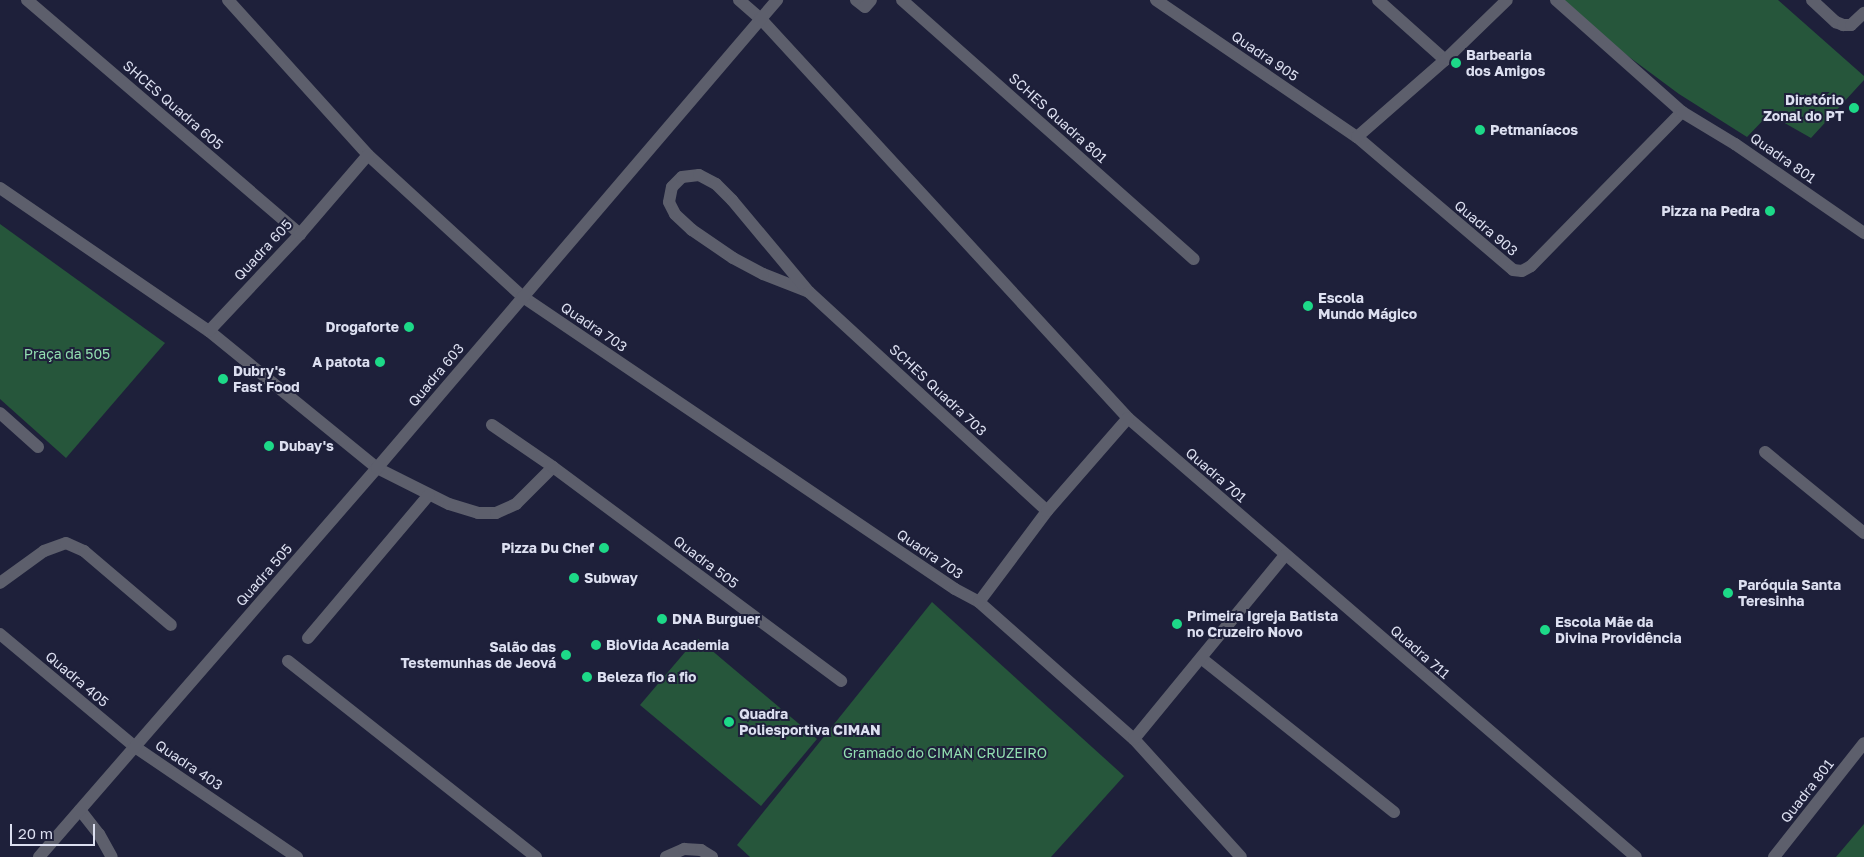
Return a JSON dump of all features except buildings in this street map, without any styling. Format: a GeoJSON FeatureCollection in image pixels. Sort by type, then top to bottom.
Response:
{"type":"FeatureCollection","features":[{"type":"Feature","properties":{"kind":"street","name":"SHCES Quadra 605"},"geometry":{"type":"LineString","coordinates":[[27,0],[300,234]]}},
{"type":"Feature","properties":{"kind":"street"},"geometry":{"type":"LineString","coordinates":[[228,0],[368,155],[523,297],[777,0]]}},
{"type":"Feature","properties":{"kind":"street"},"geometry":{"type":"LineString","coordinates":[[740,0],[760,18],[1128,418],[1047,511],[979,602],[1134,739],[1241,857]]}},
{"type":"Feature","properties":{"kind":"street"},"geometry":{"type":"LineString","coordinates":[[856,0],[865,7],[871,0]]}},
{"type":"Feature","properties":{"kind":"street","name":"SCHES Quadra 801"},"geometry":{"type":"LineString","coordinates":[[902,0],[1194,259]]}},
{"type":"Feature","properties":{"kind":"street","name":"Quadra 905"},"geometry":{"type":"LineString","coordinates":[[1156,0],[1357,137]]}},
{"type":"Feature","properties":{"kind":"street"},"geometry":{"type":"LineString","coordinates":[[1378,0],[1445,60]]}},
{"type":"Feature","properties":{"kind":"street"},"geometry":{"type":"LineString","coordinates":[[1357,137],[1445,60],[1507,0]]}},
{"type":"Feature","properties":{"kind":"street"},"geometry":{"type":"LineString","coordinates":[[1556,0],[1682,112]]}},
{"type":"Feature","properties":{"kind":"street"},"geometry":{"type":"LineString","coordinates":[[1812,0],[1836,22],[1843,25],[1851,25],[1864,14]]}},
{"type":"Feature","properties":{"kind":"street","name":"Quadra 903"},"geometry":{"type":"LineString","coordinates":[[1357,137],[1506,265],[1514,270],[1522,271],[1531,266],[1682,112]]}},
{"type":"Feature","properties":{"kind":"street","name":"Quadra 801"},"geometry":{"type":"LineString","coordinates":[[1682,112],[1735,144],[1864,233]]}},
{"type":"Feature","properties":{"kind":"street","name":"Quadra 605"},"geometry":{"type":"LineString","coordinates":[[209,331],[300,234],[368,155]]}},
{"type":"Feature","properties":{"kind":"street","name":"SCHES Quadra 703"},"geometry":{"type":"LineString","coordinates":[[809,292],[748,266],[692,230],[674,214],[669,202],[672,187],[682,177],[699,176],[716,184],[732,200],[809,292],[1047,511]]}},
{"type":"Feature","properties":{"kind":"street"},"geometry":{"type":"LineString","coordinates":[[0,188],[209,331],[377,468],[429,495],[449,504],[478,513],[496,513],[516,504],[553,466]]}},
{"type":"Feature","properties":{"kind":"street","name":"Quadra 603"},"geometry":{"type":"LineString","coordinates":[[377,468],[523,297]]}},
{"type":"Feature","properties":{"kind":"street","name":"Quadra 703"},"geometry":{"type":"LineString","coordinates":[[523,297],[955,589],[979,602]]}},
{"type":"Feature","properties":{"kind":"street"},"geometry":{"type":"LineString","coordinates":[[0,413],[38,447]]}},
{"type":"Feature","properties":{"kind":"street","name":"Quadra 701"},"geometry":{"type":"LineString","coordinates":[[1128,418],[1285,555]]}},
{"type":"Feature","properties":{"kind":"street","name":"Quadra 505"},"geometry":{"type":"LineString","coordinates":[[492,425],[553,466],[841,681]]}},
{"type":"Feature","properties":{"kind":"street"},"geometry":{"type":"LineString","coordinates":[[1765,452],[1864,533]]}},
{"type":"Feature","properties":{"kind":"street","name":"Quadra 505"},"geometry":{"type":"LineString","coordinates":[[135,747],[377,468]]}},
{"type":"Feature","properties":{"kind":"street"},"geometry":{"type":"LineString","coordinates":[[308,638],[429,495]]}},
{"type":"Feature","properties":{"kind":"street"},"geometry":{"type":"LineString","coordinates":[[0,583],[44,551],[66,543],[84,551],[171,625]]}},
{"type":"Feature","properties":{"kind":"street"},"geometry":{"type":"LineString","coordinates":[[1134,739],[1285,555]]}},
{"type":"Feature","properties":{"kind":"street","name":"Quadra 711"},"geometry":{"type":"LineString","coordinates":[[1285,555],[1636,857]]}},
{"type":"Feature","properties":{"kind":"street","name":"Quadra 405"},"geometry":{"type":"LineString","coordinates":[[0,634],[135,747]]}},
{"type":"Feature","properties":{"kind":"street"},"geometry":{"type":"LineString","coordinates":[[1201,658],[1394,812]]}},
{"type":"Feature","properties":{"kind":"street"},"geometry":{"type":"LineString","coordinates":[[288,661],[536,857]]}},
{"type":"Feature","properties":{"kind":"street","name":"Quadra 801"},"geometry":{"type":"LineString","coordinates":[[1774,857],[1864,743]]}},
{"type":"Feature","properties":{"kind":"street","name":"Quadra 403"},"geometry":{"type":"LineString","coordinates":[[40,857],[135,747],[297,857]]}},
{"type":"Feature","properties":{"kind":"street"},"geometry":{"type":"LineString","coordinates":[[80,810],[99,834],[112,857]]}},
{"type":"Feature","properties":{"kind":"street"},"geometry":{"type":"LineString","coordinates":[[666,857],[684,848],[701,850],[712,857]]}},
{"type":"Feature","properties":{"kind":"green space"},"geometry":{"type":"Polygon","coordinates":[[[1563,0],[1778,0],[1864,76],[1864,80],[1811,138],[1769,114],[1747,137],[1679,94],[1613,45],[1563,0]]]}},
{"type":"Feature","properties":{"kind":"green space","name":"Praça da 505"},"geometry":{"type":"Polygon","coordinates":[[[0,224],[165,343],[66,458],[0,399],[0,224]]]}},
{"type":"Feature","properties":{"kind":"green space","name":"Gramado do CIMAN CRUZEIRO"},"geometry":{"type":"Polygon","coordinates":[[[932,602],[1124,776],[1051,857],[750,857],[737,845],[932,602]]]}},
{"type":"Feature","properties":{"kind":"green space","name":"Quadra Poliesportiva CIMAN"},"geometry":{"type":"Polygon","coordinates":[[[697,638],[817,739],[761,806],[640,705],[697,638]]]}},
{"type":"Feature","properties":{"kind":"green space"},"geometry":{"type":"Polygon","coordinates":[[[1864,824],[1864,857],[1836,857],[1864,824]]]}},
{"type":"Feature","properties":{"kind":"place","name":"Barbearia dos Amigos"},"geometry":{"type":"Point","coordinates":[1456,63]}},
{"type":"Feature","properties":{"kind":"place","name":"Diretório Zonal do PT"},"geometry":{"type":"Point","coordinates":[1854,108]}},
{"type":"Feature","properties":{"kind":"place","name":"Petmaníacos"},"geometry":{"type":"Point","coordinates":[1480,130]}},
{"type":"Feature","properties":{"kind":"place","name":"Pizza na Pedra"},"geometry":{"type":"Point","coordinates":[1770,211]}},
{"type":"Feature","properties":{"kind":"place","name":"Escola Mundo Mágico"},"geometry":{"type":"Point","coordinates":[1308,306]}},
{"type":"Feature","properties":{"kind":"place","name":"Drogaforte"},"geometry":{"type":"Point","coordinates":[409,327]}},
{"type":"Feature","properties":{"kind":"place","name":"A patota"},"geometry":{"type":"Point","coordinates":[380,362]}},
{"type":"Feature","properties":{"kind":"place","name":"Dubry's Fast Food"},"geometry":{"type":"Point","coordinates":[223,379]}},
{"type":"Feature","properties":{"kind":"place","name":"Dubay's"},"geometry":{"type":"Point","coordinates":[269,446]}},
{"type":"Feature","properties":{"kind":"place","name":"Pizza Du Chef"},"geometry":{"type":"Point","coordinates":[604,548]}},
{"type":"Feature","properties":{"kind":"place","name":"Subway"},"geometry":{"type":"Point","coordinates":[574,578]}},
{"type":"Feature","properties":{"kind":"place","name":"Paróquia Santa Teresinha"},"geometry":{"type":"Point","coordinates":[1728,593]}},
{"type":"Feature","properties":{"kind":"place","name":"DNA Burguer"},"geometry":{"type":"Point","coordinates":[662,619]}},
{"type":"Feature","properties":{"kind":"place","name":"Primeira Igreja Batista no Cruzeiro Novo"},"geometry":{"type":"Point","coordinates":[1177,624]}},
{"type":"Feature","properties":{"kind":"place","name":"Escola Mãe da Divina Providência"},"geometry":{"type":"Point","coordinates":[1545,630]}},
{"type":"Feature","properties":{"kind":"place","name":"BioVida Academia"},"geometry":{"type":"Point","coordinates":[596,645]}},
{"type":"Feature","properties":{"kind":"place","name":"Salão das Testemunhas de Jeová"},"geometry":{"type":"Point","coordinates":[566,655]}},
{"type":"Feature","properties":{"kind":"place","name":"Beleza fio a fio"},"geometry":{"type":"Point","coordinates":[587,677]}},
{"type":"Feature","properties":{"kind":"place","name":"Quadra Poliesportiva CIMAN"},"geometry":{"type":"Point","coordinates":[729,722]}}]}
